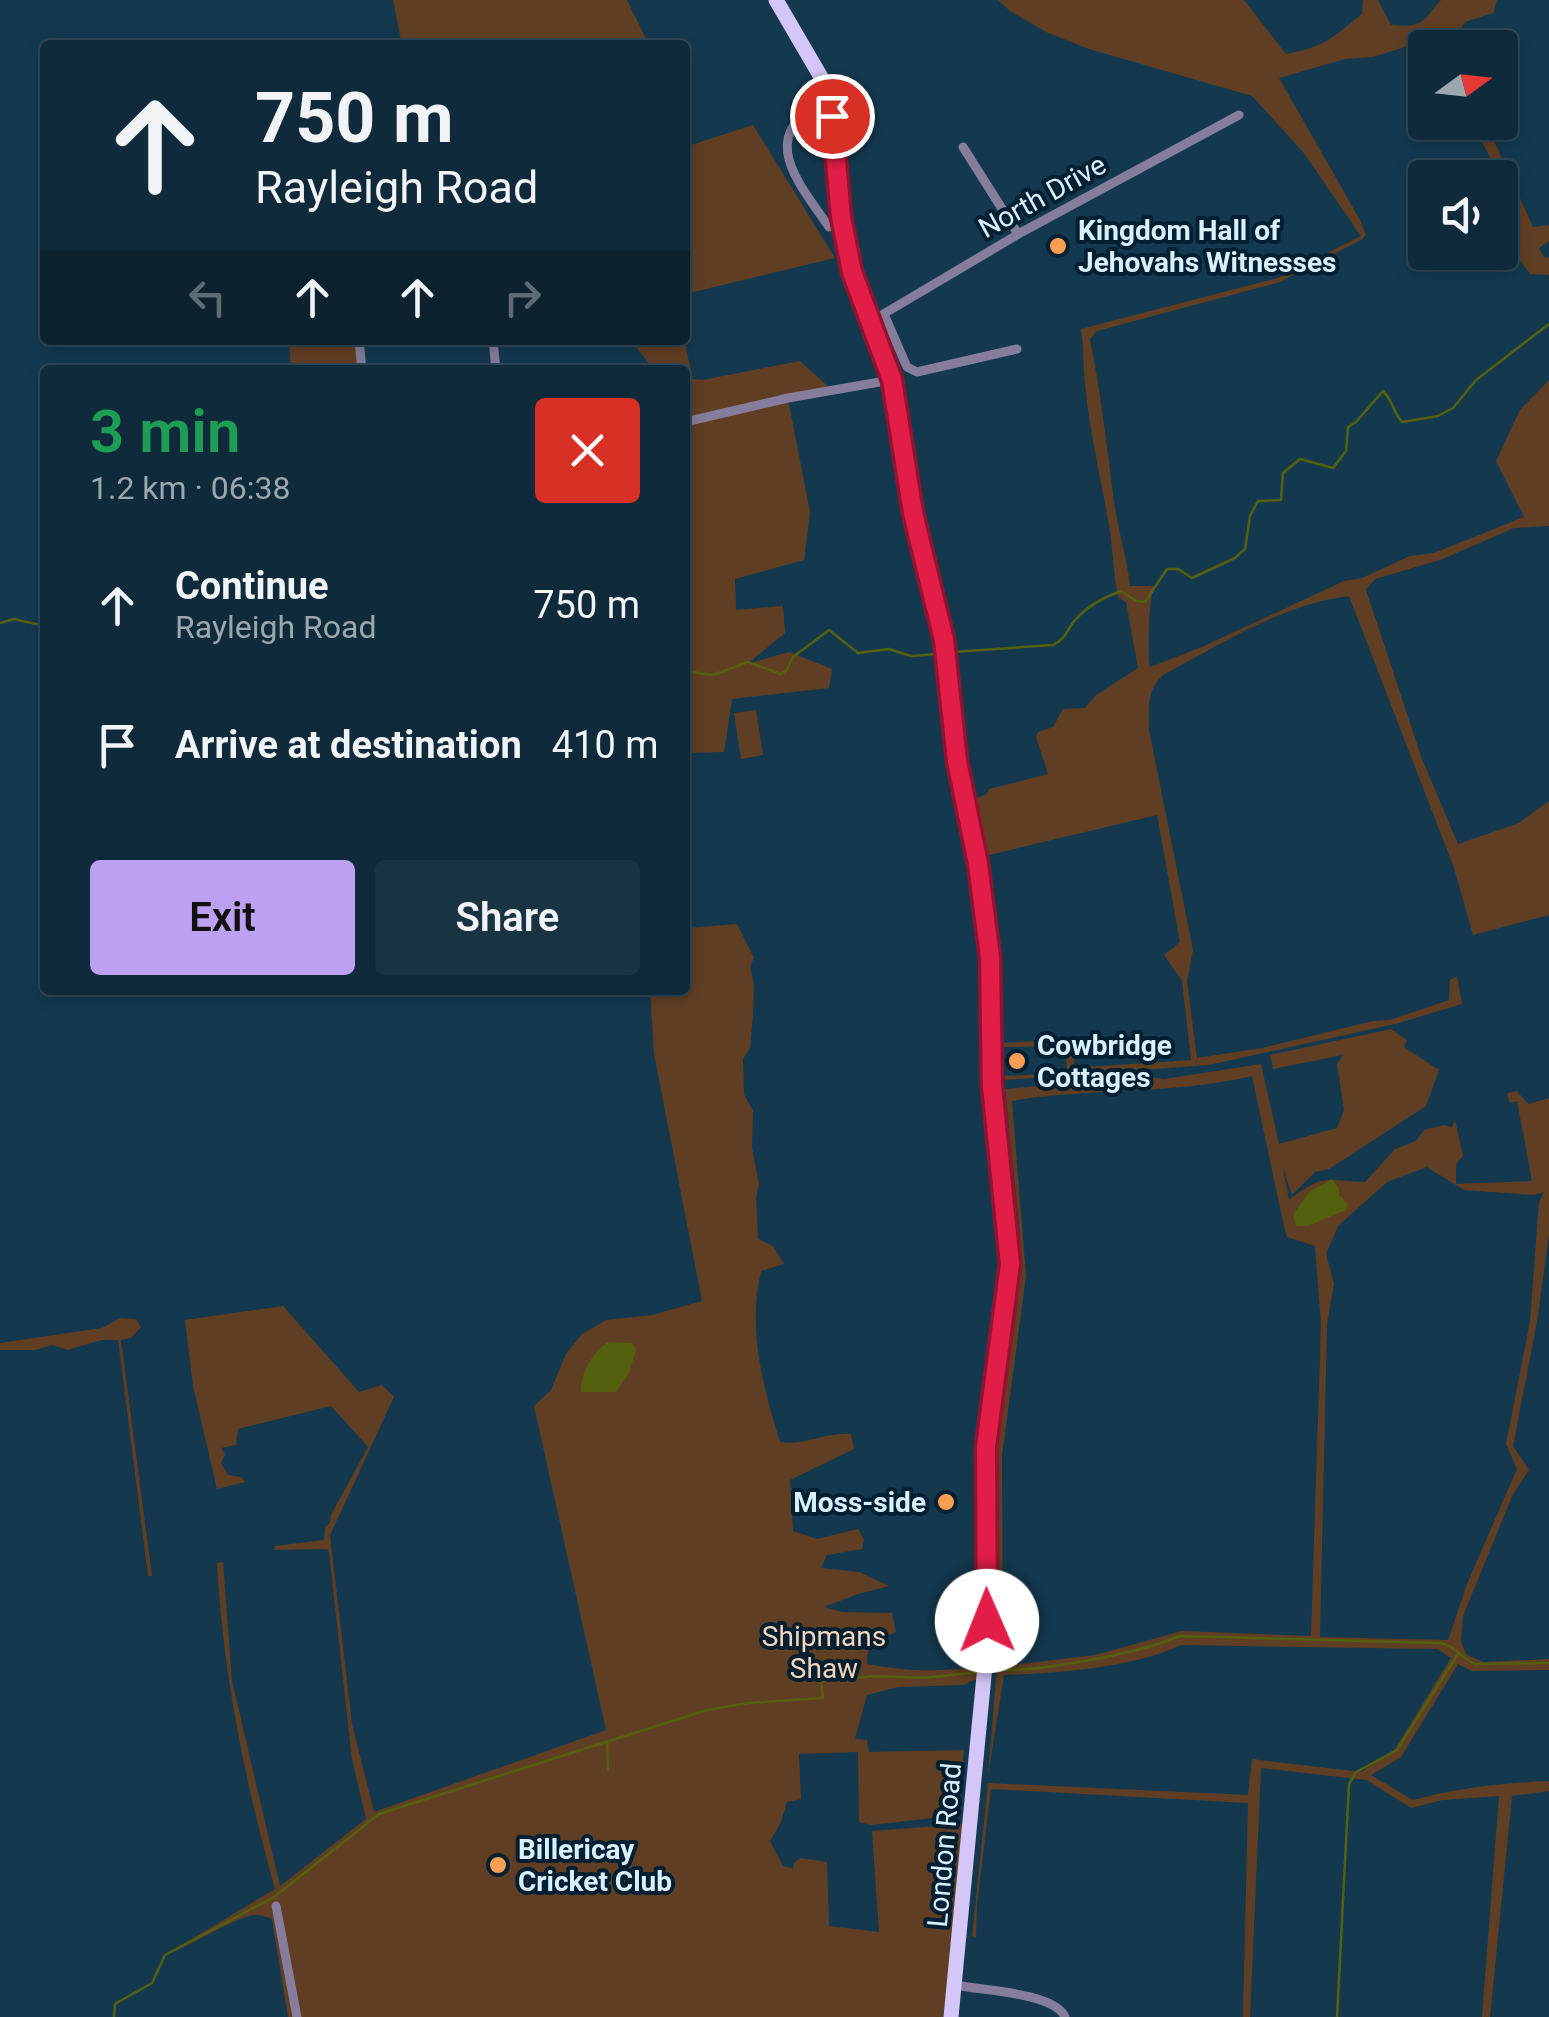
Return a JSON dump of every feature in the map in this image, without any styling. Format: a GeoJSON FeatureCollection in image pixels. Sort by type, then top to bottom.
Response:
{"type":"FeatureCollection","features":[{"type":"Feature","properties":{"kind":"main road","name":"London Road"},"geometry":{"type":"LineString","coordinates":[[776,0],[821,77],[828,97],[838,158],[841,217],[852,272],[877,318],[892,380],[913,513],[944,640],[957,761],[978,864],[990,957],[992,1086],[1010,1248],[986,1447],[985,1671],[951,2017]]}},
{"type":"Feature","properties":{"kind":"street"},"geometry":{"type":"LineString","coordinates":[[828,97],[798,116],[786,144],[794,177],[829,228]]}},
{"type":"Feature","properties":{"kind":"street","name":"North Drive"},"geometry":{"type":"LineString","coordinates":[[877,318],[1018,234],[1239,115]]}},
{"type":"Feature","properties":{"kind":"street"},"geometry":{"type":"LineString","coordinates":[[963,147],[1018,234]]}},
{"type":"Feature","properties":{"kind":"street"},"geometry":{"type":"LineString","coordinates":[[877,318],[906,367],[917,372],[1018,349]]}},
{"type":"Feature","properties":{"kind":"street"},"geometry":{"type":"LineString","coordinates":[[690,421],[892,380]]}},
{"type":"Feature","properties":{"kind":"street"},"geometry":{"type":"LineString","coordinates":[[276,1906],[297,2017]]}},
{"type":"Feature","properties":{"kind":"street"},"geometry":{"type":"LineString","coordinates":[[956,1985],[1047,2001],[1062,2010],[1065,2017]]}},
{"type":"Feature","properties":{"kind":"green space"},"geometry":{"type":"Polygon","coordinates":[[[393,0],[627,0],[647,40],[401,40],[393,0]]]}},
{"type":"Feature","properties":{"kind":"green space"},"geometry":{"type":"Polygon","coordinates":[[[998,0],[1244,0],[1286,54],[1335,36],[1362,14],[1363,0],[1378,0],[1391,25],[1402,26],[1421,22],[1441,0],[1497,0],[1493,13],[1465,22],[1459,30],[1408,30],[1408,46],[1279,78],[1360,220],[1366,235],[1361,240],[1280,282],[1097,331],[1090,339],[1130,586],[1154,586],[1149,626],[1150,667],[1344,581],[1362,578],[1410,556],[1434,553],[1524,517],[1496,461],[1520,410],[1549,380],[1549,526],[1514,528],[1440,560],[1375,579],[1366,590],[1422,759],[1458,844],[1519,823],[1549,801],[1549,915],[1473,935],[1454,868],[1349,596],[1300,607],[1230,638],[1163,675],[1150,700],[1149,730],[1193,950],[1187,981],[1197,1058],[1390,1020],[1449,1000],[1450,980],[1457,976],[1462,1004],[1395,1024],[1209,1065],[1005,1080],[1004,1076],[1066,1073],[1067,1046],[1004,1047],[1004,1043],[1075,1039],[1074,1064],[1085,1067],[1191,1060],[1182,981],[1164,955],[1180,942],[1157,815],[985,856],[973,799],[987,794],[989,789],[1048,774],[1036,737],[1038,732],[1053,727],[1063,709],[1085,708],[1096,695],[1138,668],[1126,602],[1118,597],[1116,587],[1087,400],[1081,329],[1278,278],[1361,236],[1303,152],[1252,96],[1089,49],[1046,32],[998,0]]]}},
{"type":"Feature","properties":{"kind":"green space"},"geometry":{"type":"Polygon","coordinates":[[[753,125],[835,258],[690,293],[690,145],[753,125]]]}},
{"type":"Feature","properties":{"kind":"green space"},"geometry":{"type":"Polygon","coordinates":[[[1482,140],[1494,140],[1503,160],[1491,160],[1482,140]]]}},
{"type":"Feature","properties":{"kind":"green space"},"geometry":{"type":"Polygon","coordinates":[[[1518,194],[1533,227],[1549,225],[1549,241],[1539,248],[1549,258],[1549,275],[1530,274],[1518,257],[1518,194]]]}},
{"type":"Feature","properties":{"kind":"green space"},"geometry":{"type":"Polygon","coordinates":[[[289,345],[360,345],[362,365],[291,365],[289,345]]]}},
{"type":"Feature","properties":{"kind":"green space"},"geometry":{"type":"Polygon","coordinates":[[[635,345],[685,345],[690,365],[650,365],[635,345]]]}},
{"type":"Feature","properties":{"kind":"green space"},"geometry":{"type":"Polygon","coordinates":[[[800,361],[833,391],[788,399],[810,512],[804,560],[735,579],[736,610],[783,606],[785,633],[747,664],[789,652],[832,669],[829,688],[732,699],[724,752],[690,753],[690,366],[693,379],[702,380],[800,361]]]}},
{"type":"Feature","properties":{"kind":"green space"},"geometry":{"type":"Polygon","coordinates":[[[756,710],[763,755],[741,759],[734,713],[756,710]]]}},
{"type":"Feature","properties":{"kind":"green space","name":"Shipmans Shaw"},"geometry":{"type":"Polygon","coordinates":[[[737,924],[754,958],[750,966],[754,984],[750,1048],[743,1059],[744,1094],[753,1111],[752,1148],[759,1184],[758,1239],[773,1246],[784,1264],[761,1271],[757,1292],[756,1336],[763,1379],[780,1442],[851,1434],[854,1449],[790,1480],[793,1531],[817,1539],[858,1529],[864,1539],[862,1549],[827,1555],[821,1568],[859,1572],[889,1586],[824,1607],[842,1612],[892,1613],[896,1632],[874,1643],[867,1664],[924,1670],[980,1666],[979,1678],[963,1685],[898,1687],[867,1695],[855,1739],[867,1740],[869,1752],[964,1750],[959,1815],[872,1825],[859,1822],[858,1752],[799,1754],[801,1799],[787,1802],[770,1841],[783,1866],[793,1869],[801,1858],[827,1862],[829,1926],[879,1932],[872,1831],[962,1824],[943,2017],[288,2017],[272,1919],[248,1916],[165,1955],[275,1889],[237,1727],[224,1646],[217,1563],[223,1562],[232,1681],[280,1886],[366,1819],[352,1759],[329,1553],[327,1549],[274,1550],[275,1546],[324,1540],[325,1527],[368,1447],[331,1406],[238,1429],[236,1445],[221,1448],[225,1454],[221,1463],[228,1475],[241,1477],[245,1482],[217,1489],[193,1386],[185,1320],[283,1306],[359,1392],[382,1385],[394,1397],[330,1535],[352,1724],[374,1812],[606,1730],[534,1406],[551,1390],[566,1354],[582,1334],[606,1320],[652,1315],[702,1301],[654,1054],[650,995],[690,995],[690,928],[737,924]]]}},
{"type":"Feature","properties":{"kind":"green space"},"geometry":{"type":"Polygon","coordinates":[[[1391,1029],[1407,1040],[1404,1047],[1439,1070],[1426,1106],[1329,1169],[1315,1172],[1292,1195],[1283,1168],[1289,1200],[1324,1180],[1365,1182],[1395,1149],[1416,1141],[1424,1130],[1452,1127],[1455,1120],[1463,1156],[1456,1164],[1456,1184],[1532,1181],[1517,1101],[1509,1103],[1507,1093],[1517,1091],[1528,1104],[1549,1098],[1549,1234],[1513,1446],[1529,1470],[1513,1494],[1463,1616],[1461,1642],[1467,1655],[1483,1662],[1549,1659],[1549,1670],[1472,1671],[1458,1664],[1401,1757],[1371,1775],[1413,1800],[1480,1787],[1549,1781],[1549,1791],[1512,1796],[1490,2017],[1482,2017],[1499,1796],[1443,1800],[1411,1808],[1367,1780],[1261,1768],[1250,2017],[1243,2017],[1248,1803],[991,1789],[976,1938],[972,1936],[988,1783],[1248,1795],[1252,1759],[1361,1772],[1395,1749],[1451,1658],[1437,1649],[1181,1645],[1118,1664],[1004,1675],[988,1776],[997,1667],[995,1492],[999,1430],[1018,1301],[1020,1236],[1005,1089],[1164,1079],[1261,1064],[1279,1144],[1337,1128],[1344,1110],[1337,1064],[1343,1055],[1273,1069],[1270,1055],[1391,1029]],[[1252,1076],[1193,1086],[1012,1101],[1026,1276],[1002,1456],[1003,1666],[1095,1655],[1182,1631],[1311,1636],[1321,1324],[1315,1246],[1287,1237],[1252,1076]],[[1427,1167],[1387,1182],[1338,1226],[1326,1254],[1334,1284],[1327,1323],[1320,1637],[1448,1640],[1467,1584],[1517,1469],[1506,1444],[1530,1322],[1539,1202],[1544,1192],[1534,1195],[1464,1190],[1427,1167]]]}},
{"type":"Feature","properties":{"kind":"green space"},"geometry":{"type":"Polygon","coordinates":[[[120,1318],[136,1319],[141,1327],[131,1338],[121,1340],[152,1576],[148,1576],[118,1340],[101,1340],[68,1350],[52,1345],[36,1350],[0,1350],[0,1343],[102,1328],[120,1318]]]}},
{"type":"Feature","properties":{"kind":"shaded area"},"geometry":{"type":"Polygon","coordinates":[[[1332,1179],[1347,1203],[1346,1210],[1308,1226],[1296,1226],[1293,1215],[1309,1192],[1332,1179]]]}},
{"type":"Feature","properties":{"kind":"shaded area"},"geometry":{"type":"Polygon","coordinates":[[[608,1342],[632,1343],[636,1350],[629,1373],[616,1392],[581,1392],[588,1364],[608,1342]]]}},
{"type":"Feature","properties":{"kind":"waterway"},"geometry":{"type":"LineString","coordinates":[[953,652],[1053,645],[1081,614],[1108,596],[1121,591],[1145,602],[1167,569],[1178,569],[1192,578],[1235,558],[1245,549],[1250,516],[1258,501],[1281,500],[1283,473],[1300,459],[1333,468],[1346,451],[1348,427],[1383,391],[1402,422],[1438,416],[1453,408],[1476,380],[1549,324]]}},
{"type":"Feature","properties":{"kind":"waterway"},"geometry":{"type":"LineString","coordinates":[[0,623],[14,619],[40,625]]}},
{"type":"Feature","properties":{"kind":"waterway"},"geometry":{"type":"LineString","coordinates":[[690,672],[713,675],[748,662],[781,674],[793,657],[829,630],[858,653],[889,649],[911,656],[938,654]]}},
{"type":"Feature","properties":{"kind":"waterway"},"geometry":{"type":"LineString","coordinates":[[993,1670],[1088,1660],[1180,1636],[1440,1643],[1475,1664],[1549,1663]]}},
{"type":"Feature","properties":{"kind":"waterway"},"geometry":{"type":"LineString","coordinates":[[1337,2017],[1349,1784],[1356,1772],[1397,1750],[1458,1654]]}},
{"type":"Feature","properties":{"kind":"waterway"},"geometry":{"type":"LineString","coordinates":[[114,2017],[115,2004],[152,1983],[165,1955],[274,1897],[379,1814],[707,1710],[823,1698],[821,1681],[980,1672]]}},
{"type":"Feature","properties":{"kind":"waterway"},"geometry":{"type":"LineString","coordinates":[[607,1742],[608,1770]]}},
{"type":"Feature","properties":{"kind":"place","name":"Kingdom Hall of Jehovahs Witnesses"},"geometry":{"type":"Point","coordinates":[1058,246]}},
{"type":"Feature","properties":{"kind":"place","name":"Cowbridge Cottages"},"geometry":{"type":"Point","coordinates":[1017,1061]}},
{"type":"Feature","properties":{"kind":"place","name":"Moss-side"},"geometry":{"type":"Point","coordinates":[946,1502]}},
{"type":"Feature","properties":{"kind":"place","name":"Billericay Cricket Club"},"geometry":{"type":"Point","coordinates":[498,1865]}},
{"type":"Feature","properties":{"kind":"route"},"geometry":{"type":"LineString","coordinates":[[832,116],[841,217],[852,272],[892,380],[913,513],[944,640],[957,761],[978,864],[990,957],[992,1086],[1010,1264],[986,1447],[987,1621]]}}]}
